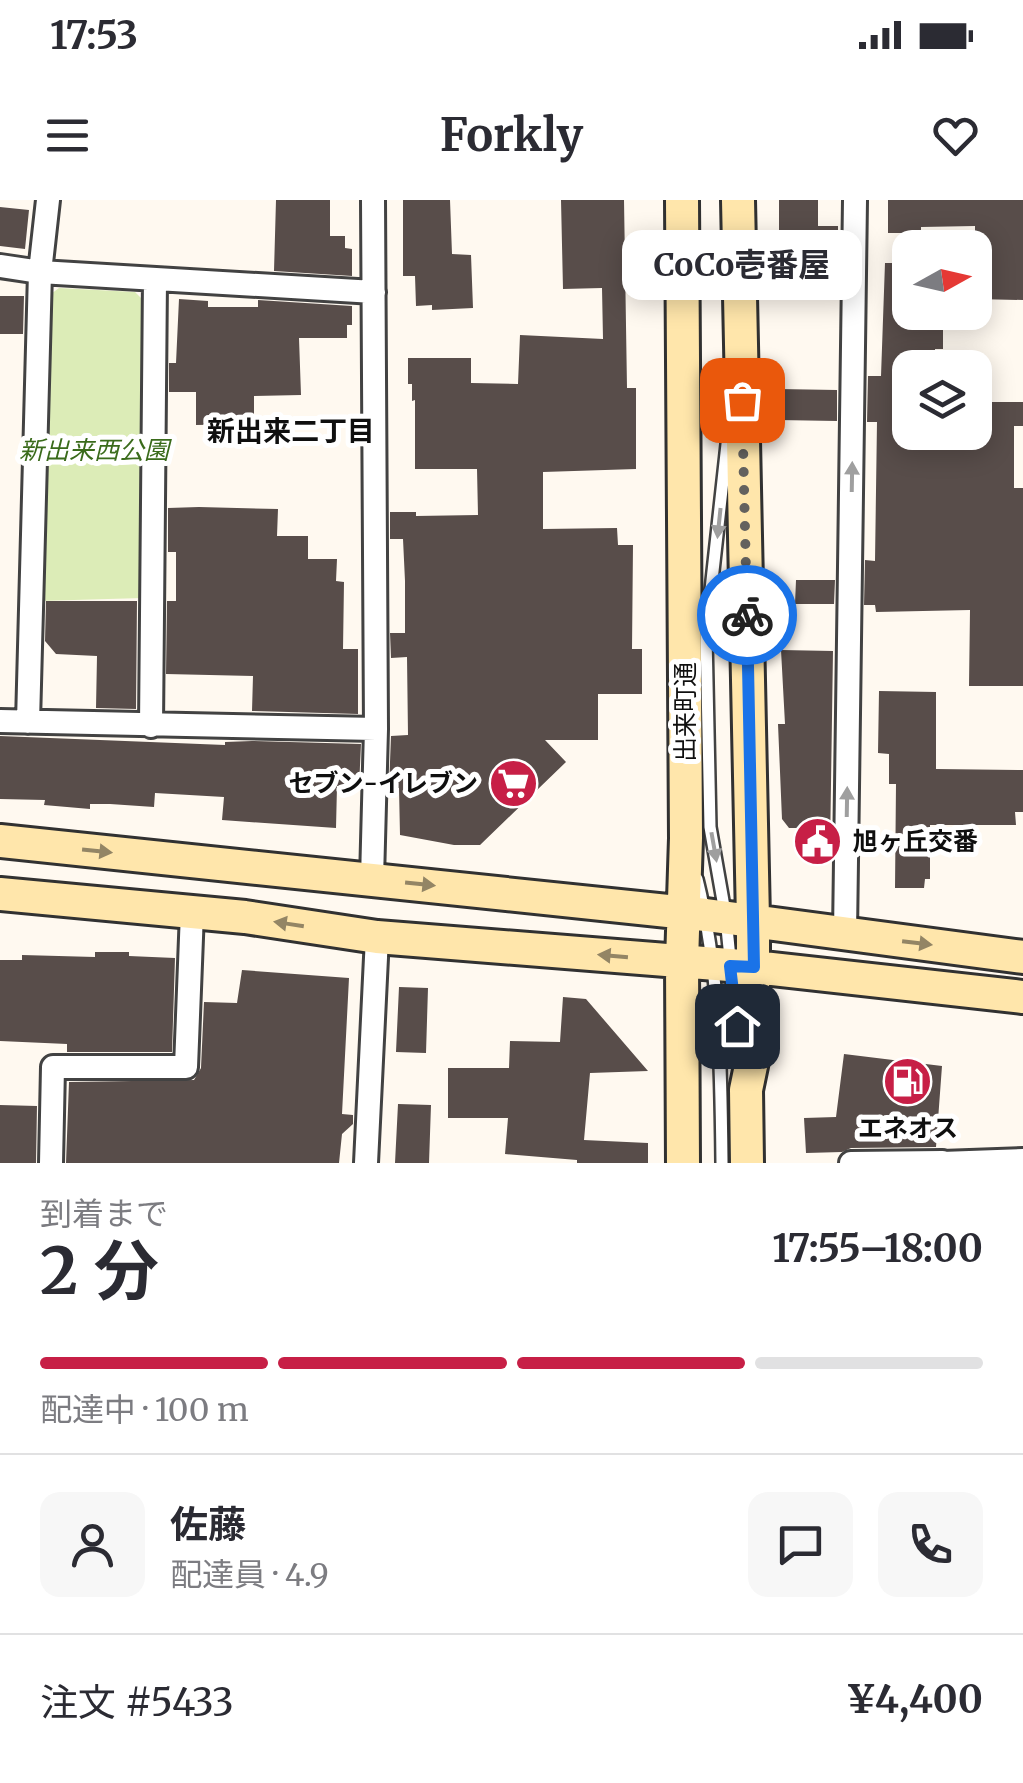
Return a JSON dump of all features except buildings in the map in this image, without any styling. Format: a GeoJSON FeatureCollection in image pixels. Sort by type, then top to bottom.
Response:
{"type":"FeatureCollection","features":[{"type":"Feature","properties":{"kind":"main road","name":"出来町通"},"geometry":{"type":"LineString","coordinates":[[682,200],[686,838],[717,916],[719,965],[753,1056],[746,1090],[747,1163]]}},
{"type":"Feature","properties":{"kind":"main road","name":"出来町通"},"geometry":{"type":"LineString","coordinates":[[683,1163],[719,965],[717,916],[740,322],[738,200]]}},
{"type":"Feature","properties":{"kind":"main road"},"geometry":{"type":"LineString","coordinates":[[0,841],[717,916],[1023,957]]}},
{"type":"Feature","properties":{"kind":"main road"},"geometry":{"type":"LineString","coordinates":[[0,894],[192,912],[376,937],[719,965],[1023,997]]}},
{"type":"Feature","properties":{"kind":"street"},"geometry":{"type":"LineString","coordinates":[[28,722],[40,272],[48,200]]}},
{"type":"Feature","properties":{"kind":"street"},"geometry":{"type":"LineString","coordinates":[[372,879],[376,728],[374,200]]}},
{"type":"Feature","properties":{"kind":"street"},"geometry":{"type":"LineString","coordinates":[[846,934],[856,200]]}},
{"type":"Feature","properties":{"kind":"street"},"geometry":{"type":"LineString","coordinates":[[0,266],[40,272],[374,292]]}},
{"type":"Feature","properties":{"kind":"street"},"geometry":{"type":"LineString","coordinates":[[151,726],[155,279]]}},
{"type":"Feature","properties":{"kind":"street"},"geometry":{"type":"LineString","coordinates":[[0,720],[376,728]]}},
{"type":"Feature","properties":{"kind":"street"},"geometry":{"type":"LineString","coordinates":[[51,1163],[53,1068],[186,1066],[192,912]]}},
{"type":"Feature","properties":{"kind":"street"},"geometry":{"type":"LineString","coordinates":[[366,1163],[376,937]]}},
{"type":"Feature","properties":{"kind":"street"},"geometry":{"type":"LineString","coordinates":[[852,1163],[1023,1160]]}},
{"type":"Feature","properties":{"kind":"lane"},"geometry":{"type":"LineString","coordinates":[[719,965],[722,1163]]}},
{"type":"Feature","properties":{"kind":"green space","name":"新出来西公園"},"geometry":{"type":"Polygon","coordinates":[[[59,288],[135,292],[146,303],[143,598],[39,601],[47,297],[59,288]]]}},
{"type":"Feature","properties":{"kind":"way so far"},"geometry":{"type":"LineString","coordinates":[[742,400],[747,615]]}},
{"type":"Feature","properties":{"kind":"place","name":"CoCo壱番屋"},"geometry":{"type":"Point","coordinates":[742,400]}},
{"type":"Feature","properties":{"kind":"place","name":"セブン-イレブン"},"geometry":{"type":"Point","coordinates":[513,783]}},
{"type":"Feature","properties":{"kind":"place","name":"旭ヶ丘交番"},"geometry":{"type":"Point","coordinates":[818,841]}},
{"type":"Feature","properties":{"kind":"place","name":"エネオス"},"geometry":{"type":"Point","coordinates":[908,1082]}},
{"type":"Feature","properties":{"kind":"district","name":"新出来二丁目"},"geometry":{"type":"Point","coordinates":[291,431]}},
{"type":"Feature","properties":{"kind":"route"},"geometry":{"type":"LineString","coordinates":[[737,1026],[730,966],[754,967],[747,615]]}}]}
